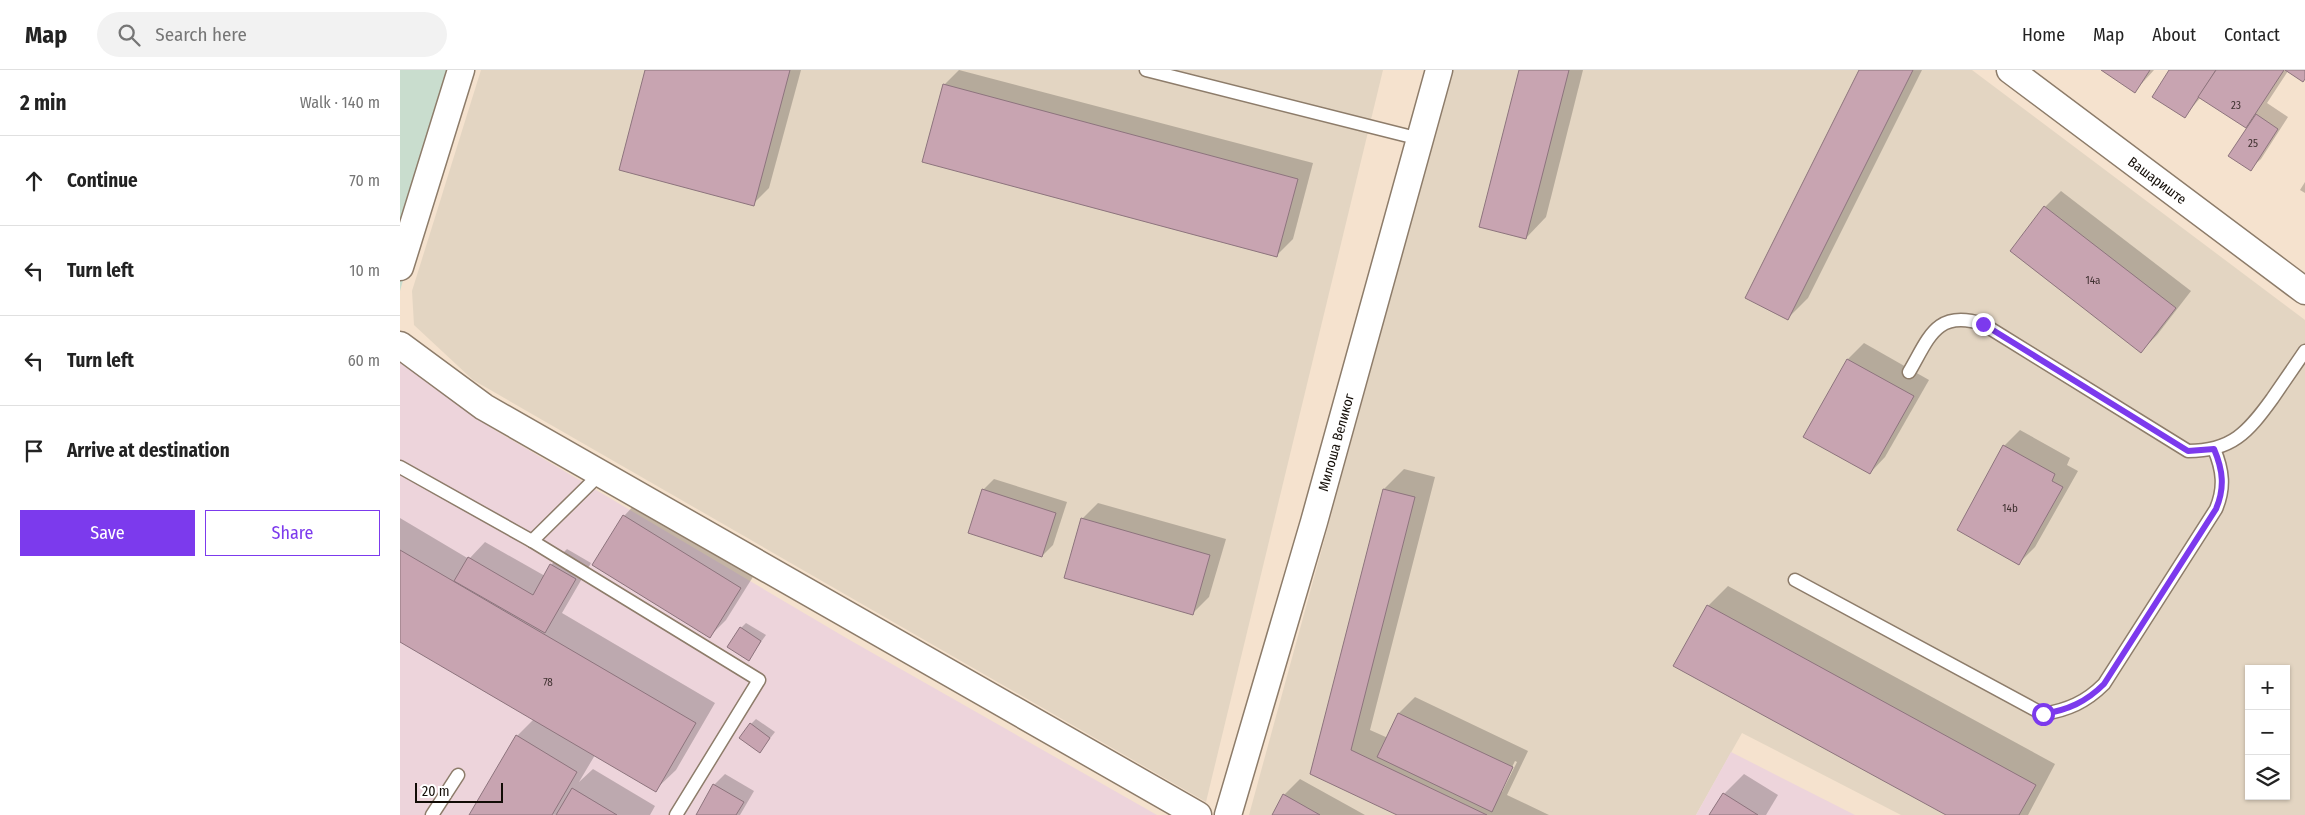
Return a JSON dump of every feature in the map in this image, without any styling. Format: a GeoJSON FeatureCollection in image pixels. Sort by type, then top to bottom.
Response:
{"type":"FeatureCollection","features":[{"type":"Feature","properties":{"kind":"street"},"geometry":{"type":"LineString","coordinates":[[400,267],[461,70]]}},
{"type":"Feature","properties":{"kind":"street","name":"Милоша Великог"},"geometry":{"type":"LineString","coordinates":[[1228,815],[1314,522],[1439,70]]}},
{"type":"Feature","properties":{"kind":"street","name":"Вашариште"},"geometry":{"type":"LineString","coordinates":[[2010,70],[2305,291]]}},
{"type":"Feature","properties":{"kind":"street"},"geometry":{"type":"LineString","coordinates":[[400,345],[484,407],[1198,815]]}},
{"type":"Feature","properties":{"kind":"lane"},"geometry":{"type":"LineString","coordinates":[[1146,70],[1420,139]]}},
{"type":"Feature","properties":{"kind":"lane"},"geometry":{"type":"LineString","coordinates":[[1909,372],[1935,329],[1956,320],[1970,320],[1983,324],[2188,451],[2214,449],[2240,437],[2251,427],[2305,351]]}},
{"type":"Feature","properties":{"kind":"lane"},"geometry":{"type":"LineString","coordinates":[[1795,580],[2043,714],[2062,711],[2079,704],[2104,684],[2216,509],[2220,499],[2223,477],[2214,449]]}},
{"type":"Feature","properties":{"kind":"lane"},"geometry":{"type":"LineString","coordinates":[[400,467],[532,541],[759,680],[676,815]]}},
{"type":"Feature","properties":{"kind":"lane"},"geometry":{"type":"LineString","coordinates":[[532,541],[600,474]]}},
{"type":"Feature","properties":{"kind":"lane"},"geometry":{"type":"LineString","coordinates":[[432,815],[458,775]]}},
{"type":"Feature","properties":{"kind":"shaded area"},"geometry":{"type":"Polygon","coordinates":[[[481,70],[1383,70],[1206,802],[473,380],[414,325],[412,291],[481,70]]]}},
{"type":"Feature","properties":{"kind":"shaded area"},"geometry":{"type":"Polygon","coordinates":[[[1453,70],[1972,70],[2305,320],[2305,815],[1901,815],[1742,733],[1696,815],[1249,815],[1453,70]]]}},
{"type":"Feature","properties":{"kind":"shaded area"},"geometry":{"type":"Polygon","coordinates":[[[400,362],[493,429],[848,639],[1157,815],[400,815],[400,362]]]}},
{"type":"Feature","properties":{"kind":"shaded area"},"geometry":{"type":"Polygon","coordinates":[[[1731,752],[1855,815],[1696,815],[1731,752]]]}},
{"type":"Feature","properties":{"kind":"green space"},"geometry":{"type":"Polygon","coordinates":[[[400,70],[463,70],[400,291],[400,70]]]}},
{"type":"Feature","properties":{"kind":"building"},"geometry":{"type":"Polygon","coordinates":[[[645,70],[790,70],[754,206],[619,170],[645,70]]]}},
{"type":"Feature","properties":{"kind":"building"},"geometry":{"type":"Polygon","coordinates":[[[1519,70],[1569,70],[1526,239],[1479,227],[1519,70]]]}},
{"type":"Feature","properties":{"kind":"building"},"geometry":{"type":"Polygon","coordinates":[[[1859,70],[1913,70],[1788,320],[1745,298],[1859,70]]]}},
{"type":"Feature","properties":{"kind":"building"},"geometry":{"type":"Polygon","coordinates":[[[2101,70],[2150,70],[2135,93],[2101,70]]]}},
{"type":"Feature","properties":{"kind":"building"},"geometry":{"type":"Polygon","coordinates":[[[2169,70],[2216,70],[2185,118],[2152,97],[2169,70]]]}},
{"type":"Feature","properties":{"kind":"building"},"geometry":{"type":"Polygon","coordinates":[[[2216,70],[2284,70],[2246,128],[2198,97],[2216,70]]]}},
{"type":"Feature","properties":{"kind":"building"},"geometry":{"type":"Polygon","coordinates":[[[2285,70],[2305,70],[2305,79],[2303,82],[2285,70]]]}},
{"type":"Feature","properties":{"kind":"building"},"geometry":{"type":"Polygon","coordinates":[[[943,84],[1298,179],[1277,257],[922,162],[943,84]]]}},
{"type":"Feature","properties":{"kind":"building"},"geometry":{"type":"Polygon","coordinates":[[[2256,114],[2278,129],[2251,171],[2228,156],[2256,114]]]}},
{"type":"Feature","properties":{"kind":"building"},"geometry":{"type":"Polygon","coordinates":[[[2044,206],[2176,308],[2141,353],[2010,251],[2044,206]]]}},
{"type":"Feature","properties":{"kind":"building"},"geometry":{"type":"Polygon","coordinates":[[[1847,359],[1914,396],[1870,474],[1803,437],[1847,359]]]}},
{"type":"Feature","properties":{"kind":"building"},"geometry":{"type":"Polygon","coordinates":[[[2003,445],[2055,474],[2052,481],[2063,487],[2019,565],[1957,530],[2003,445]]]}},
{"type":"Feature","properties":{"kind":"building"},"geometry":{"type":"Polygon","coordinates":[[[982,489],[1056,513],[1042,557],[968,533],[982,489]]]}},
{"type":"Feature","properties":{"kind":"building"},"geometry":{"type":"Polygon","coordinates":[[[1383,489],[1415,497],[1351,750],[1487,815],[1397,815],[1310,774],[1383,489]]]}},
{"type":"Feature","properties":{"kind":"building"},"geometry":{"type":"Polygon","coordinates":[[[623,515],[741,588],[710,638],[592,565],[623,515]]]}},
{"type":"Feature","properties":{"kind":"building"},"geometry":{"type":"Polygon","coordinates":[[[1081,518],[1210,555],[1193,615],[1064,578],[1081,518]]]}},
{"type":"Feature","properties":{"kind":"building"},"geometry":{"type":"Polygon","coordinates":[[[400,550],[696,723],[656,792],[400,642],[400,550]]]}},
{"type":"Feature","properties":{"kind":"building"},"geometry":{"type":"Polygon","coordinates":[[[468,557],[533,595],[550,564],[576,579],[545,633],[454,581],[468,557]]]}},
{"type":"Feature","properties":{"kind":"building"},"geometry":{"type":"Polygon","coordinates":[[[1707,605],[2036,785],[2019,815],[1946,815],[1673,666],[1707,605]]]}},
{"type":"Feature","properties":{"kind":"building"},"geometry":{"type":"Polygon","coordinates":[[[740,627],[761,641],[749,661],[727,647],[740,627]]]}},
{"type":"Feature","properties":{"kind":"building"},"geometry":{"type":"Polygon","coordinates":[[[1398,713],[1513,767],[1492,812],[1377,757],[1398,713]]]}},
{"type":"Feature","properties":{"kind":"building"},"geometry":{"type":"Polygon","coordinates":[[[750,723],[770,738],[760,753],[739,738],[750,723]]]}},
{"type":"Feature","properties":{"kind":"building"},"geometry":{"type":"Polygon","coordinates":[[[516,735],[577,772],[552,815],[469,815],[516,735]]]}},
{"type":"Feature","properties":{"kind":"building"},"geometry":{"type":"Polygon","coordinates":[[[713,784],[744,802],[736,815],[696,815],[713,784]]]}},
{"type":"Feature","properties":{"kind":"building"},"geometry":{"type":"Polygon","coordinates":[[[572,788],[617,815],[556,815],[572,788]]]}},
{"type":"Feature","properties":{"kind":"building"},"geometry":{"type":"Polygon","coordinates":[[[1723,793],[1758,815],[1709,815],[1723,793]]]}},
{"type":"Feature","properties":{"kind":"building"},"geometry":{"type":"Polygon","coordinates":[[[1283,794],[1320,815],[1272,815],[1283,794]]]}},
{"type":"Feature","properties":{"kind":"route"},"geometry":{"type":"LineString","coordinates":[[1983,324],[2188,451],[2214,449],[2223,477],[2220,499],[2216,509],[2104,684],[2092,696],[2079,704],[2062,711],[2043,714]]}}]}
